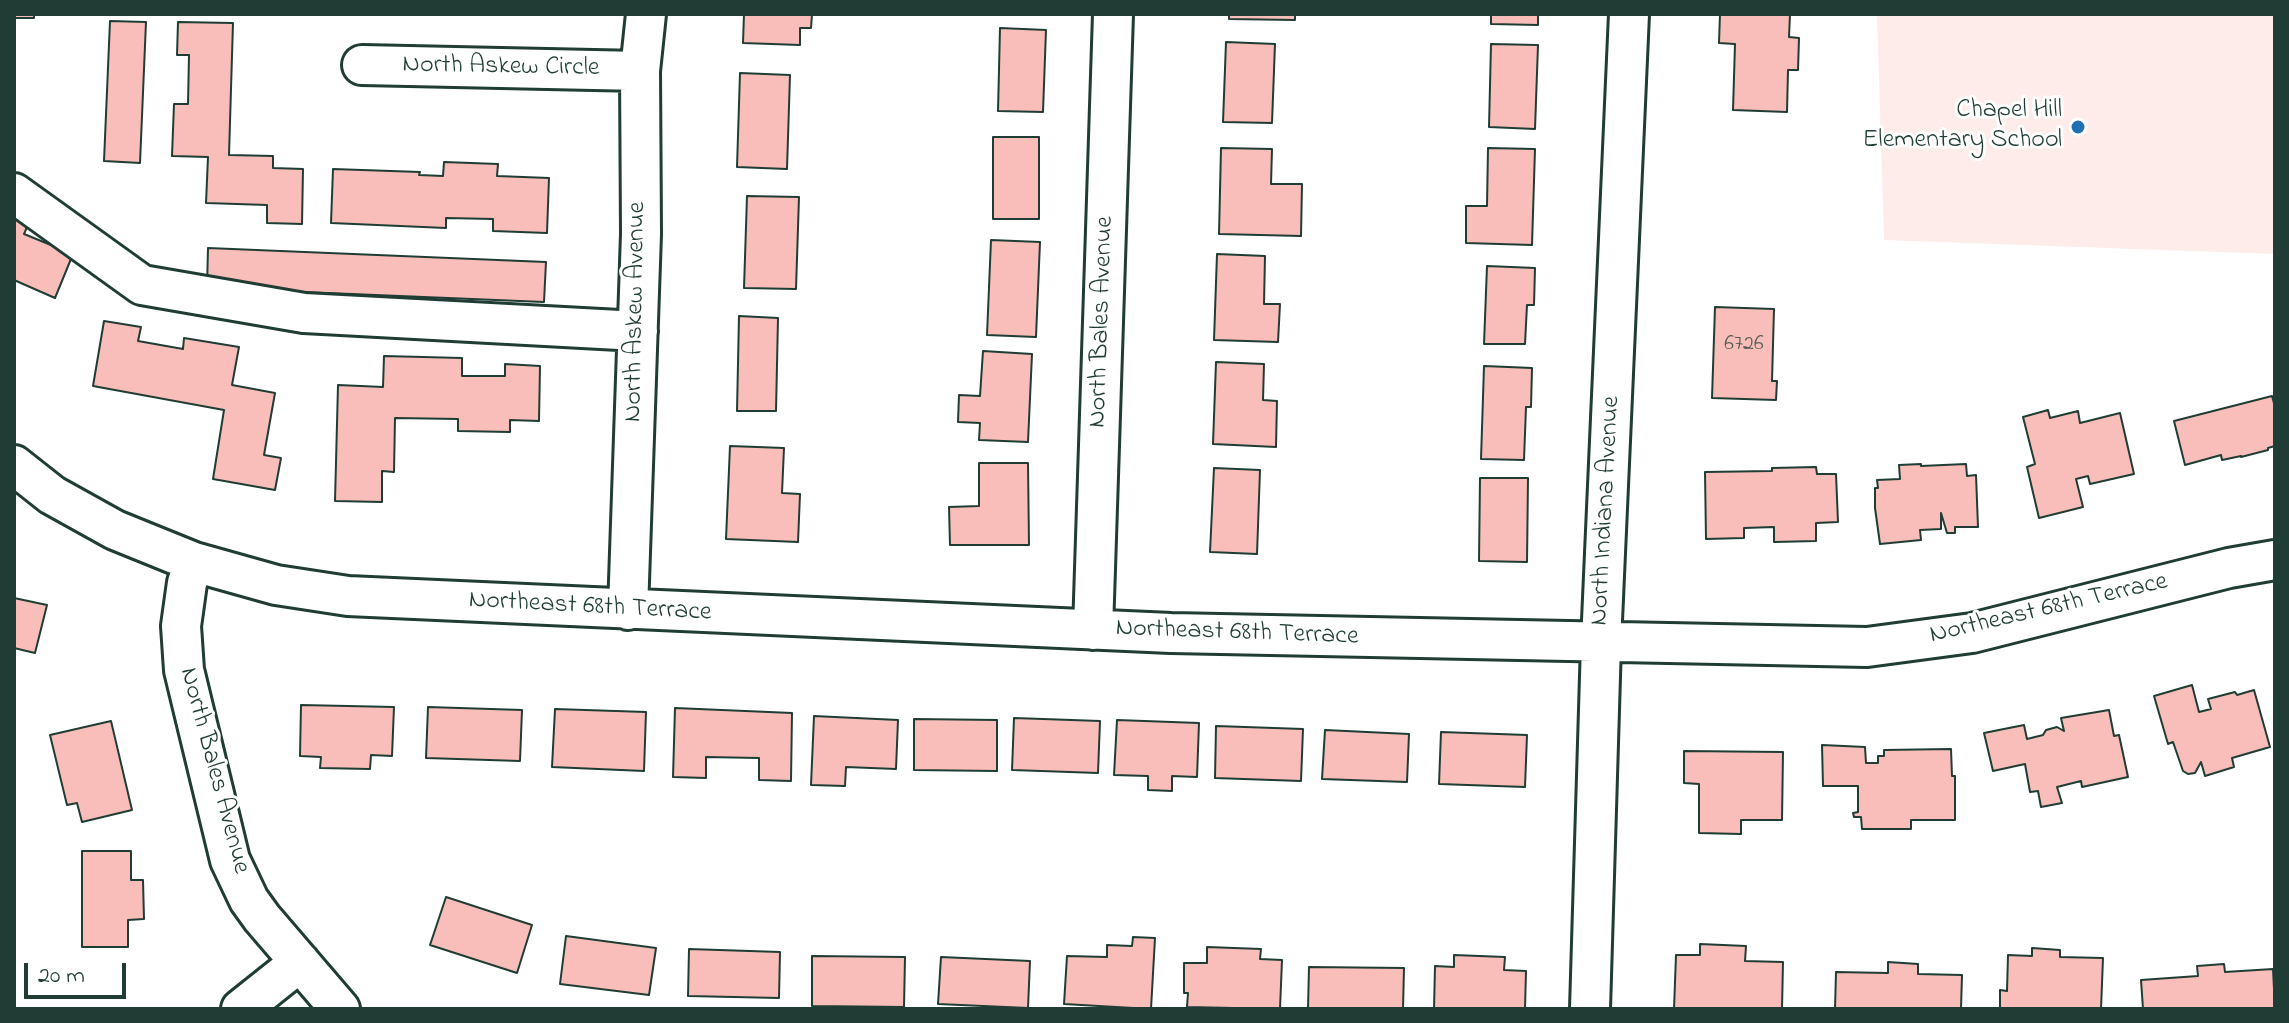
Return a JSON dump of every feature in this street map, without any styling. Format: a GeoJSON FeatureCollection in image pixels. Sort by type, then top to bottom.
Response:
{"type":"FeatureCollection","features":[{"type":"Feature","properties":{"kind":"street","name":"North Askew Avenue"},"geometry":{"type":"LineString","coordinates":[[628,610],[641,234],[640,71],[646,14]]}},
{"type":"Feature","properties":{"kind":"street","name":"North Bales Avenue"},"geometry":{"type":"LineString","coordinates":[[1093,630],[1113,14]]}},
{"type":"Feature","properties":{"kind":"street","name":"North Indiana Avenue"},"geometry":{"type":"LineString","coordinates":[[1590,1009],[1601,643],[1629,14]]}},
{"type":"Feature","properties":{"kind":"street","name":"North Askew Circle"},"geometry":{"type":"LineString","coordinates":[[362,65],[640,71]]}},
{"type":"Feature","properties":{"kind":"street"},"geometry":{"type":"LineString","coordinates":[[14,193],[142,285],[304,313],[638,331]]}},
{"type":"Feature","properties":{"kind":"street"},"geometry":{"type":"LineString","coordinates":[[14,465],[52,495],[115,530],[194,562]]}},
{"type":"Feature","properties":{"kind":"street","name":"Northeast 68th Terrace"},"geometry":{"type":"LineString","coordinates":[[194,562],[276,585],[348,596],[1093,630],[1867,647],[1972,633],[2229,568],[2275,560]]}},
{"type":"Feature","properties":{"kind":"street","name":"North Bales Avenue"},"geometry":{"type":"LineString","coordinates":[[194,562],[187,583],[181,626],[184,670],[230,860],[249,900],[262,918],[341,1007]]}},
{"type":"Feature","properties":{"kind":"street"},"geometry":{"type":"LineString","coordinates":[[241,1009],[300,962]]}},
{"type":"Feature","properties":{"kind":"shaded area","name":"Chapel Hill Elementary School"},"geometry":{"type":"Polygon","coordinates":[[[1877,14],[2275,14],[2275,254],[1884,240],[1877,14]]]}},
{"type":"Feature","properties":{"kind":"building"},"geometry":{"type":"Polygon","coordinates":[[[14,14],[34,14],[34,18],[14,18],[14,14]]]}},
{"type":"Feature","properties":{"kind":"building"},"geometry":{"type":"Polygon","coordinates":[[[744,14],[812,14],[811,28],[800,28],[800,45],[743,43],[744,14]]]}},
{"type":"Feature","properties":{"kind":"building"},"geometry":{"type":"Polygon","coordinates":[[[1229,14],[1295,14],[1295,20],[1229,19],[1229,14]]]}},
{"type":"Feature","properties":{"kind":"building"},"geometry":{"type":"Polygon","coordinates":[[[1491,14],[1538,14],[1538,25],[1491,24],[1491,14]]]}},
{"type":"Feature","properties":{"kind":"building"},"geometry":{"type":"Polygon","coordinates":[[[1720,14],[1790,14],[1789,37],[1799,38],[1798,70],[1788,70],[1787,112],[1733,110],[1735,44],[1719,43],[1720,14]]]}},
{"type":"Feature","properties":{"kind":"building"},"geometry":{"type":"Polygon","coordinates":[[[110,21],[146,22],[140,163],[104,161],[110,21]]]}},
{"type":"Feature","properties":{"kind":"building"},"geometry":{"type":"Polygon","coordinates":[[[178,22],[233,23],[229,155],[273,156],[273,168],[303,169],[302,224],[267,223],[267,205],[206,203],[208,157],[172,156],[174,104],[188,104],[189,55],[177,55],[178,22]]]}},
{"type":"Feature","properties":{"kind":"building"},"geometry":{"type":"Polygon","coordinates":[[[1000,28],[1046,30],[1043,112],[998,111],[1000,28]]]}},
{"type":"Feature","properties":{"kind":"building"},"geometry":{"type":"Polygon","coordinates":[[[1226,42],[1275,44],[1272,123],[1223,122],[1226,42]]]}},
{"type":"Feature","properties":{"kind":"building"},"geometry":{"type":"Polygon","coordinates":[[[1491,44],[1538,45],[1535,129],[1489,127],[1491,44]]]}},
{"type":"Feature","properties":{"kind":"building"},"geometry":{"type":"Polygon","coordinates":[[[740,73],[790,75],[787,169],[737,167],[740,73]]]}},
{"type":"Feature","properties":{"kind":"building"},"geometry":{"type":"Polygon","coordinates":[[[993,137],[1039,137],[1039,219],[993,219],[993,137]]]}},
{"type":"Feature","properties":{"kind":"building"},"geometry":{"type":"Polygon","coordinates":[[[1221,148],[1272,149],[1271,184],[1302,184],[1301,236],[1219,234],[1221,148]]]}},
{"type":"Feature","properties":{"kind":"building"},"geometry":{"type":"Polygon","coordinates":[[[1488,148],[1535,149],[1532,245],[1466,243],[1466,206],[1487,206],[1488,148]]]}},
{"type":"Feature","properties":{"kind":"building"},"geometry":{"type":"Polygon","coordinates":[[[444,162],[498,164],[497,176],[549,178],[547,233],[493,231],[493,219],[446,218],[446,228],[331,223],[333,169],[420,172],[419,175],[443,176],[444,162]]]}},
{"type":"Feature","properties":{"kind":"building"},"geometry":{"type":"Polygon","coordinates":[[[747,196],[799,197],[796,289],[744,288],[747,196]]]}},
{"type":"Feature","properties":{"kind":"building"},"geometry":{"type":"Polygon","coordinates":[[[14,211],[31,218],[24,234],[73,254],[55,298],[14,280],[14,211]]]}},
{"type":"Feature","properties":{"kind":"building"},"geometry":{"type":"Polygon","coordinates":[[[991,240],[1040,242],[1036,337],[987,335],[991,240]]]}},
{"type":"Feature","properties":{"kind":"building"},"geometry":{"type":"Polygon","coordinates":[[[208,248],[546,262],[544,302],[207,288],[208,248]]]}},
{"type":"Feature","properties":{"kind":"building"},"geometry":{"type":"Polygon","coordinates":[[[1217,254],[1265,256],[1264,304],[1280,304],[1278,342],[1214,340],[1217,254]]]}},
{"type":"Feature","properties":{"kind":"building"},"geometry":{"type":"Polygon","coordinates":[[[1487,266],[1535,268],[1534,305],[1527,305],[1525,344],[1484,344],[1487,266]]]}},
{"type":"Feature","properties":{"kind":"building"},"geometry":{"type":"Polygon","coordinates":[[[1715,307],[1774,309],[1772,381],[1777,381],[1776,400],[1712,398],[1715,307]]]}},
{"type":"Feature","properties":{"kind":"building"},"geometry":{"type":"Polygon","coordinates":[[[739,316],[778,318],[776,411],[737,411],[739,316]]]}},
{"type":"Feature","properties":{"kind":"building"},"geometry":{"type":"Polygon","coordinates":[[[104,321],[141,327],[138,341],[183,349],[184,338],[239,347],[232,385],[275,393],[264,455],[281,458],[275,490],[213,479],[224,410],[93,386],[104,321]]]}},
{"type":"Feature","properties":{"kind":"building"},"geometry":{"type":"Polygon","coordinates":[[[983,351],[1032,354],[1028,442],[979,440],[980,423],[958,422],[959,395],[980,396],[983,351]]]}},
{"type":"Feature","properties":{"kind":"building"},"geometry":{"type":"Polygon","coordinates":[[[384,356],[462,358],[462,376],[505,376],[505,364],[540,366],[539,421],[510,420],[510,432],[458,431],[458,419],[395,418],[394,472],[382,471],[382,502],[335,501],[338,385],[383,387],[384,356]]]}},
{"type":"Feature","properties":{"kind":"building"},"geometry":{"type":"Polygon","coordinates":[[[1216,362],[1264,364],[1263,400],[1277,401],[1276,447],[1213,444],[1216,362]]]}},
{"type":"Feature","properties":{"kind":"building"},"geometry":{"type":"Polygon","coordinates":[[[1484,366],[1532,368],[1531,407],[1526,407],[1524,460],[1481,459],[1484,366]]]}},
{"type":"Feature","properties":{"kind":"building"},"geometry":{"type":"Polygon","coordinates":[[[2272,396],[2275,446],[2241,457],[2222,460],[2221,455],[2185,465],[2174,421],[2272,396]]]}},
{"type":"Feature","properties":{"kind":"building"},"geometry":{"type":"Polygon","coordinates":[[[2048,410],[2050,418],[2078,411],[2080,423],[2120,413],[2134,474],[2090,484],[2088,476],[2076,479],[2083,507],[2039,518],[2027,467],[2035,464],[2023,417],[2048,410]]]}},
{"type":"Feature","properties":{"kind":"building"},"geometry":{"type":"Polygon","coordinates":[[[730,446],[784,448],[782,493],[800,494],[798,542],[726,539],[730,446]]]}},
{"type":"Feature","properties":{"kind":"building"},"geometry":{"type":"Polygon","coordinates":[[[979,463],[1028,463],[1029,545],[950,545],[949,507],[979,506],[979,463]]]}},
{"type":"Feature","properties":{"kind":"building"},"geometry":{"type":"Polygon","coordinates":[[[1966,464],[1967,476],[1976,475],[1978,527],[1955,527],[1955,533],[1947,533],[1941,513],[1941,529],[1920,530],[1921,540],[1880,544],[1875,508],[1877,480],[1900,479],[1899,465],[1966,464]]]}},
{"type":"Feature","properties":{"kind":"building"},"geometry":{"type":"Polygon","coordinates":[[[1816,467],[1817,474],[1836,474],[1838,522],[1816,523],[1816,541],[1774,542],[1774,527],[1744,528],[1744,538],[1706,539],[1705,472],[1816,467]]]}},
{"type":"Feature","properties":{"kind":"building"},"geometry":{"type":"Polygon","coordinates":[[[1214,468],[1260,470],[1257,554],[1210,552],[1214,468]]]}},
{"type":"Feature","properties":{"kind":"building"},"geometry":{"type":"Polygon","coordinates":[[[1480,478],[1528,478],[1527,562],[1479,561],[1480,478]]]}},
{"type":"Feature","properties":{"kind":"building"},"geometry":{"type":"Polygon","coordinates":[[[14,598],[47,605],[35,653],[14,648],[14,598]]]}},
{"type":"Feature","properties":{"kind":"building"},"geometry":{"type":"Polygon","coordinates":[[[2192,685],[2199,712],[2211,709],[2208,699],[2254,690],[2270,747],[2232,758],[2234,767],[2205,776],[2201,762],[2195,773],[2183,771],[2173,742],[2168,744],[2154,696],[2192,685]]]}},
{"type":"Feature","properties":{"kind":"building"},"geometry":{"type":"Polygon","coordinates":[[[301,705],[394,707],[392,756],[371,755],[370,769],[320,768],[321,757],[300,756],[301,705]]]}},
{"type":"Feature","properties":{"kind":"building"},"geometry":{"type":"Polygon","coordinates":[[[428,707],[522,710],[520,761],[426,758],[428,707]]]}},
{"type":"Feature","properties":{"kind":"building"},"geometry":{"type":"Polygon","coordinates":[[[675,708],[792,713],[791,781],[759,780],[759,758],[706,757],[706,778],[673,777],[675,708]]]}},
{"type":"Feature","properties":{"kind":"building"},"geometry":{"type":"Polygon","coordinates":[[[555,709],[646,712],[644,771],[552,767],[555,709]]]}},
{"type":"Feature","properties":{"kind":"building"},"geometry":{"type":"Polygon","coordinates":[[[2109,710],[2114,736],[2119,735],[2128,777],[2082,787],[2081,781],[2057,787],[2062,803],[2041,807],[2038,791],[2030,792],[2025,764],[1993,771],[1984,733],[2024,725],[2027,739],[2057,727],[2064,731],[2061,718],[2109,710]]]}},
{"type":"Feature","properties":{"kind":"building"},"geometry":{"type":"Polygon","coordinates":[[[814,716],[898,720],[896,769],[846,767],[845,786],[811,785],[814,716]]]}},
{"type":"Feature","properties":{"kind":"building"},"geometry":{"type":"Polygon","coordinates":[[[1014,718],[1100,721],[1098,773],[1012,770],[1014,718]]]}},
{"type":"Feature","properties":{"kind":"building"},"geometry":{"type":"Polygon","coordinates":[[[914,719],[997,720],[997,771],[914,770],[914,719]]]}},
{"type":"Feature","properties":{"kind":"building"},"geometry":{"type":"Polygon","coordinates":[[[1117,720],[1199,723],[1197,777],[1172,776],[1172,791],[1148,790],[1148,776],[1114,775],[1117,720]]]}},
{"type":"Feature","properties":{"kind":"building"},"geometry":{"type":"Polygon","coordinates":[[[111,721],[132,810],[82,822],[77,803],[67,805],[50,735],[111,721]]]}},
{"type":"Feature","properties":{"kind":"building"},"geometry":{"type":"Polygon","coordinates":[[[1216,726],[1303,729],[1301,781],[1215,778],[1216,726]]]}},
{"type":"Feature","properties":{"kind":"building"},"geometry":{"type":"Polygon","coordinates":[[[1325,730],[1409,734],[1407,782],[1322,779],[1325,730]]]}},
{"type":"Feature","properties":{"kind":"building"},"geometry":{"type":"Polygon","coordinates":[[[1441,732],[1527,735],[1525,787],[1439,784],[1441,732]]]}},
{"type":"Feature","properties":{"kind":"building"},"geometry":{"type":"Polygon","coordinates":[[[1822,745],[1865,747],[1866,763],[1878,763],[1878,756],[1884,756],[1884,750],[1951,749],[1952,776],[1955,776],[1955,820],[1911,820],[1911,829],[1862,829],[1861,817],[1854,817],[1853,813],[1858,812],[1858,786],[1823,786],[1822,745]]]}},
{"type":"Feature","properties":{"kind":"building"},"geometry":{"type":"Polygon","coordinates":[[[1684,751],[1783,752],[1782,820],[1741,820],[1741,834],[1699,833],[1699,784],[1684,783],[1684,751]]]}},
{"type":"Feature","properties":{"kind":"building"},"geometry":{"type":"Polygon","coordinates":[[[82,851],[131,851],[131,880],[143,880],[144,919],[128,920],[128,947],[82,947],[82,851]]]}},
{"type":"Feature","properties":{"kind":"building"},"geometry":{"type":"Polygon","coordinates":[[[446,897],[532,925],[517,973],[430,945],[446,897]]]}},
{"type":"Feature","properties":{"kind":"building"},"geometry":{"type":"Polygon","coordinates":[[[566,936],[656,948],[649,995],[560,984],[566,936]]]}},
{"type":"Feature","properties":{"kind":"building"},"geometry":{"type":"Polygon","coordinates":[[[1133,937],[1155,938],[1151,1009],[1064,1004],[1067,956],[1107,957],[1107,945],[1132,946],[1133,937]]]}},
{"type":"Feature","properties":{"kind":"building"},"geometry":{"type":"Polygon","coordinates":[[[1700,944],[1746,946],[1745,961],[1783,962],[1782,1009],[1674,1009],[1676,955],[1700,955],[1700,944]]]}},
{"type":"Feature","properties":{"kind":"building"},"geometry":{"type":"Polygon","coordinates":[[[1207,947],[1261,949],[1260,959],[1282,960],[1280,1009],[1187,1007],[1184,963],[1207,963],[1207,947]]]}},
{"type":"Feature","properties":{"kind":"building"},"geometry":{"type":"Polygon","coordinates":[[[2032,948],[2060,950],[2060,957],[2103,958],[2101,1009],[2000,1009],[2000,990],[2007,991],[2008,955],[2032,956],[2032,948]]]}},
{"type":"Feature","properties":{"kind":"building"},"geometry":{"type":"Polygon","coordinates":[[[689,949],[780,952],[779,998],[688,996],[689,949]]]}},
{"type":"Feature","properties":{"kind":"building"},"geometry":{"type":"Polygon","coordinates":[[[1454,955],[1505,957],[1504,970],[1526,971],[1525,1009],[1434,1009],[1435,966],[1454,967],[1454,955]]]}},
{"type":"Feature","properties":{"kind":"building"},"geometry":{"type":"Polygon","coordinates":[[[812,956],[905,957],[904,1007],[812,1006],[812,956]]]}},
{"type":"Feature","properties":{"kind":"building"},"geometry":{"type":"Polygon","coordinates":[[[941,957],[1030,961],[1028,1008],[938,1004],[941,957]]]}},
{"type":"Feature","properties":{"kind":"building"},"geometry":{"type":"Polygon","coordinates":[[[1888,962],[1918,964],[1918,974],[1962,975],[1961,1009],[1835,1009],[1836,972],[1888,973],[1888,962]]]}},
{"type":"Feature","properties":{"kind":"building"},"geometry":{"type":"Polygon","coordinates":[[[2224,964],[2225,972],[2273,969],[2275,1009],[2143,1009],[2141,980],[2198,976],[2197,966],[2224,964]]]}},
{"type":"Feature","properties":{"kind":"building"},"geometry":{"type":"Polygon","coordinates":[[[1309,967],[1404,968],[1403,1009],[1308,1009],[1309,967]]]}},
{"type":"Feature","properties":{"kind":"place","name":"Chapel Hill Elementary School"},"geometry":{"type":"Point","coordinates":[2078,127]}}]}
